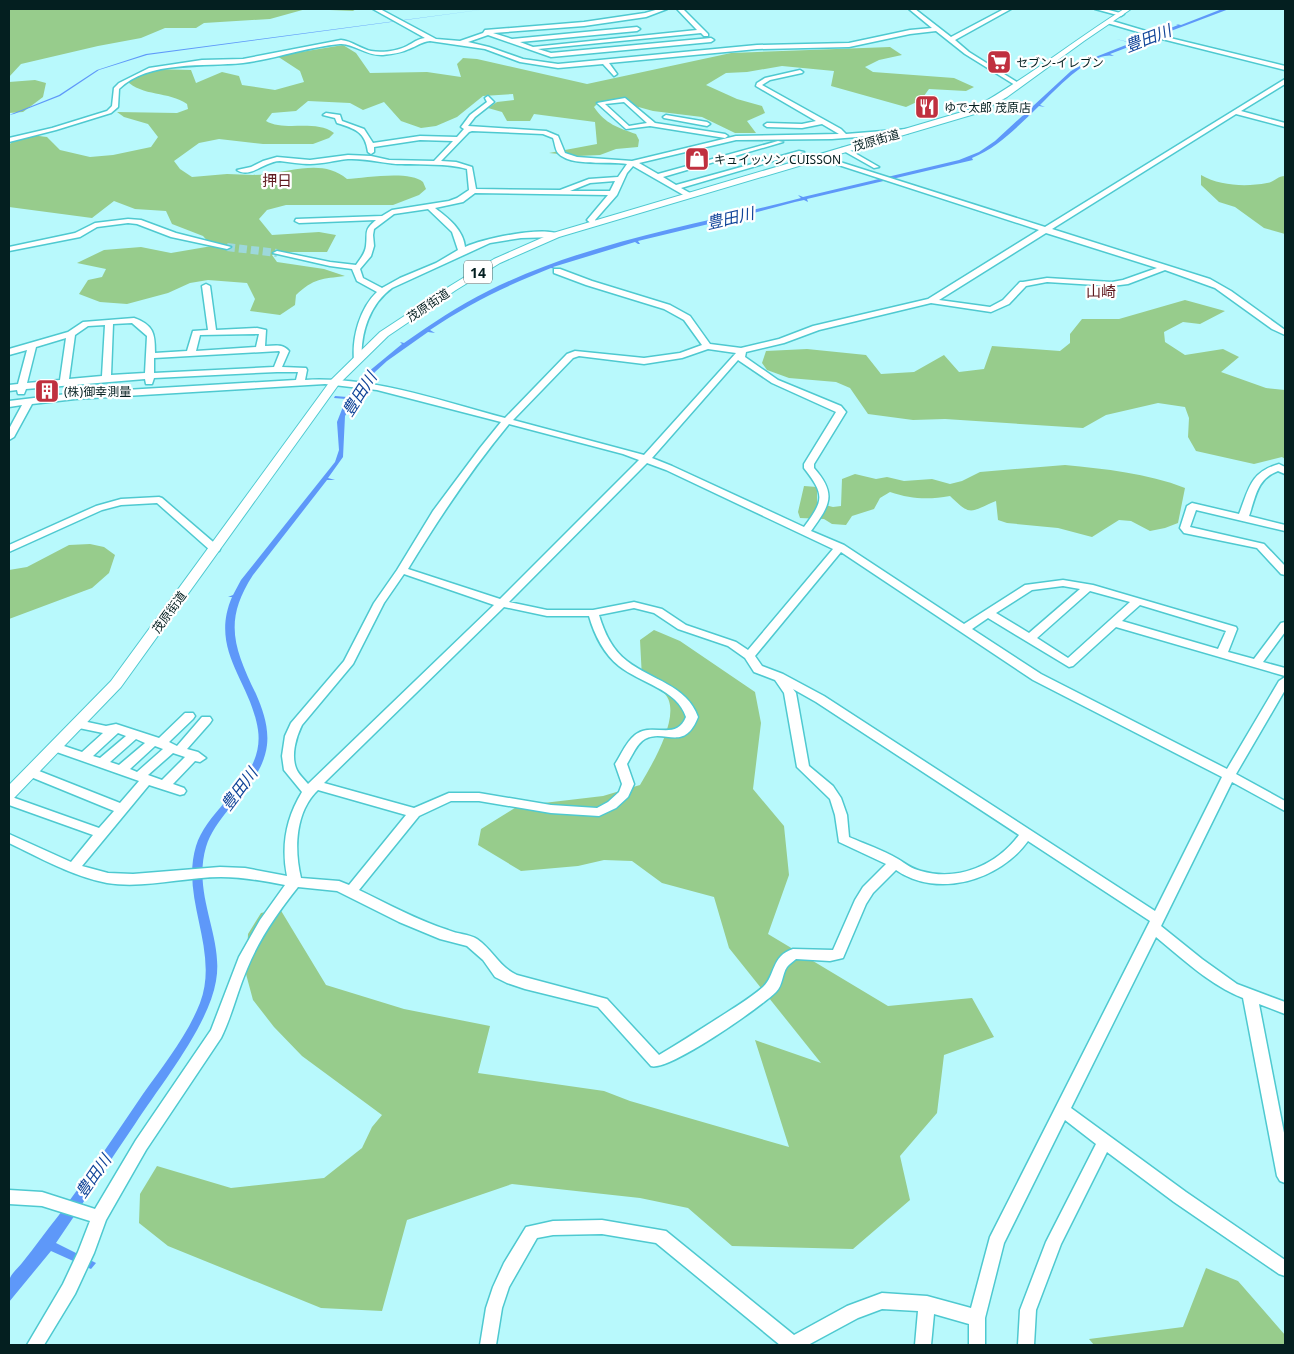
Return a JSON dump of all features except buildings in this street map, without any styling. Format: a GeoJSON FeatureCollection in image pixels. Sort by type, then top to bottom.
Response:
{"type":"FeatureCollection","features":[{"type":"Feature","properties":{"kind":"main road","name":"茂原街道"},"geometry":{"type":"LineString","coordinates":[[9,794],[116,684],[335,382],[384,334],[497,261],[556,235],[975,111],[991,103],[1125,11]]}},
{"type":"Feature","properties":{"kind":"street"},"geometry":{"type":"LineString","coordinates":[[376,9],[429,39]]}},
{"type":"Feature","properties":{"kind":"street"},"geometry":{"type":"LineString","coordinates":[[443,49],[485,32],[569,25],[646,15],[664,9]]}},
{"type":"Feature","properties":{"kind":"street"},"geometry":{"type":"LineString","coordinates":[[680,9],[721,50]]}},
{"type":"Feature","properties":{"kind":"street"},"geometry":{"type":"LineString","coordinates":[[912,9],[975,59],[1017,84]]}},
{"type":"Feature","properties":{"kind":"street"},"geometry":{"type":"LineString","coordinates":[[951,40],[1008,9]]}},
{"type":"Feature","properties":{"kind":"street"},"geometry":{"type":"LineString","coordinates":[[1098,9],[1125,11]]}},
{"type":"Feature","properties":{"kind":"street"},"geometry":{"type":"LineString","coordinates":[[627,17],[645,37]]}},
{"type":"Feature","properties":{"kind":"street"},"geometry":{"type":"LineString","coordinates":[[1109,22],[1164,38],[1285,68]]}},
{"type":"Feature","properties":{"kind":"street"},"geometry":{"type":"LineString","coordinates":[[9,140],[54,129],[108,112],[115,107],[116,89],[121,84],[150,69],[202,62],[243,60],[341,42],[348,42],[354,47],[370,52],[382,53],[409,47],[417,40],[429,39],[487,48],[533,64],[558,66],[721,50],[849,45],[937,28]]}},
{"type":"Feature","properties":{"kind":"street"},"geometry":{"type":"LineString","coordinates":[[511,41],[637,29]]}},
{"type":"Feature","properties":{"kind":"street"},"geometry":{"type":"LineString","coordinates":[[529,48],[702,31]]}},
{"type":"Feature","properties":{"kind":"street"},"geometry":{"type":"LineString","coordinates":[[485,32],[543,53],[564,55],[711,40]]}},
{"type":"Feature","properties":{"kind":"street"},"geometry":{"type":"LineString","coordinates":[[625,39],[641,58]]}},
{"type":"Feature","properties":{"kind":"street"},"geometry":{"type":"LineString","coordinates":[[605,62],[614,74]]}},
{"type":"Feature","properties":{"kind":"street"},"geometry":{"type":"LineString","coordinates":[[800,72],[764,80],[759,86],[839,130],[844,135]]}},
{"type":"Feature","properties":{"kind":"street"},"geometry":{"type":"LineString","coordinates":[[295,882],[290,863],[292,828],[301,803],[311,788],[503,604],[646,459],[742,351],[751,347],[781,341],[816,328],[931,301],[1285,81]]}},
{"type":"Feature","properties":{"kind":"street"},"geometry":{"type":"LineString","coordinates":[[488,98],[491,102],[470,117],[464,127],[470,129],[544,132],[556,137],[560,152],[564,155],[584,159],[615,160],[632,163],[687,195]]}},
{"type":"Feature","properties":{"kind":"street"},"geometry":{"type":"LineString","coordinates":[[652,124],[626,100],[600,103],[628,128],[652,124],[685,131],[742,138],[908,131]]}},
{"type":"Feature","properties":{"kind":"street"},"geometry":{"type":"LineString","coordinates":[[1235,112],[1285,125]]}},
{"type":"Feature","properties":{"kind":"street"},"geometry":{"type":"LineString","coordinates":[[326,115],[338,116],[339,122],[366,134],[371,158]]}},
{"type":"Feature","properties":{"kind":"street"},"geometry":{"type":"LineString","coordinates":[[666,117],[688,118],[707,124]]}},
{"type":"Feature","properties":{"kind":"street"},"geometry":{"type":"LineString","coordinates":[[685,131],[688,118]]}},
{"type":"Feature","properties":{"kind":"street"},"geometry":{"type":"LineString","coordinates":[[767,125],[802,126],[824,122]]}},
{"type":"Feature","properties":{"kind":"street"},"geometry":{"type":"LineString","coordinates":[[436,163],[470,129]]}},
{"type":"Feature","properties":{"kind":"street"},"geometry":{"type":"LineString","coordinates":[[773,137],[800,152],[816,158],[873,174],[1166,267],[1222,287],[1275,328],[1285,333]]}},
{"type":"Feature","properties":{"kind":"street"},"geometry":{"type":"LineString","coordinates":[[370,146],[420,138],[460,139]]}},
{"type":"Feature","properties":{"kind":"street"},"geometry":{"type":"LineString","coordinates":[[593,223],[591,220],[614,193],[620,179],[632,163],[742,138]]}},
{"type":"Feature","properties":{"kind":"street"},"geometry":{"type":"LineString","coordinates":[[655,177],[780,142]]}},
{"type":"Feature","properties":{"kind":"street"},"geometry":{"type":"LineString","coordinates":[[692,148],[747,178]]}},
{"type":"Feature","properties":{"kind":"street"},"geometry":{"type":"LineString","coordinates":[[844,149],[876,167]]}},
{"type":"Feature","properties":{"kind":"street"},"geometry":{"type":"LineString","coordinates":[[674,188],[800,152]]}},
{"type":"Feature","properties":{"kind":"street"},"geometry":{"type":"LineString","coordinates":[[240,170],[253,169],[265,162],[277,159],[310,162],[348,157],[371,158],[389,162],[456,164],[470,168],[473,191]]}},
{"type":"Feature","properties":{"kind":"street"},"geometry":{"type":"LineString","coordinates":[[559,192],[589,181],[620,179]]}},
{"type":"Feature","properties":{"kind":"street"},"geometry":{"type":"LineString","coordinates":[[382,291],[360,278],[356,273],[357,267],[366,256],[370,246],[368,235],[371,228],[392,212],[460,200],[473,191],[559,192],[575,194],[614,193]]}},
{"type":"Feature","properties":{"kind":"street"},"geometry":{"type":"LineString","coordinates":[[429,206],[456,232],[460,238],[462,250]]}},
{"type":"Feature","properties":{"kind":"street"},"geometry":{"type":"LineString","coordinates":[[299,221],[384,218]]}},
{"type":"Feature","properties":{"kind":"street"},"geometry":{"type":"LineString","coordinates":[[9,249],[77,235],[95,225],[128,221],[138,222],[174,235],[227,246]]}},
{"type":"Feature","properties":{"kind":"street"},"geometry":{"type":"LineString","coordinates":[[358,360],[356,351],[362,325],[369,310],[382,291],[451,259],[462,250],[492,240],[556,235]]}},
{"type":"Feature","properties":{"kind":"street"},"geometry":{"type":"LineString","coordinates":[[277,253],[330,264],[357,267]]}},
{"type":"Feature","properties":{"kind":"street"},"geometry":{"type":"LineString","coordinates":[[931,301],[991,310],[1006,302],[1022,284],[1047,280],[1112,284],[1125,282],[1166,267]]}},
{"type":"Feature","properties":{"kind":"street"},"geometry":{"type":"LineString","coordinates":[[557,271],[667,307],[687,318],[707,346]]}},
{"type":"Feature","properties":{"kind":"street"},"geometry":{"type":"LineString","coordinates":[[206,286],[212,332]]}},
{"type":"Feature","properties":{"kind":"street"},"geometry":{"type":"LineString","coordinates":[[9,352],[71,334],[86,324],[134,320],[149,332],[151,356],[149,391]]}},
{"type":"Feature","properties":{"kind":"street"},"geometry":{"type":"LineString","coordinates":[[106,378],[109,322]]}},
{"type":"Feature","properties":{"kind":"street"},"geometry":{"type":"LineString","coordinates":[[191,354],[196,333],[257,330],[263,332],[260,349]]}},
{"type":"Feature","properties":{"kind":"street"},"geometry":{"type":"LineString","coordinates":[[64,382],[71,334]]}},
{"type":"Feature","properties":{"kind":"street"},"geometry":{"type":"LineString","coordinates":[[13,403],[23,386],[32,345]]}},
{"type":"Feature","properties":{"kind":"street"},"geometry":{"type":"LineString","coordinates":[[415,813],[311,788],[290,770],[288,756],[291,736],[297,723],[349,662],[380,604],[438,511],[483,450],[508,420],[570,356],[578,353],[644,362],[682,355],[707,346],[742,351]]}},
{"type":"Feature","properties":{"kind":"street"},"geometry":{"type":"LineString","coordinates":[[151,356],[281,348],[284,351],[277,369]]}},
{"type":"Feature","properties":{"kind":"street"},"geometry":{"type":"LineString","coordinates":[[742,351],[741,358],[768,379],[794,392],[838,408],[841,412],[809,464],[809,468],[823,486],[826,496],[819,512],[806,531]]}},
{"type":"Feature","properties":{"kind":"street"},"geometry":{"type":"LineString","coordinates":[[9,388],[106,378],[277,369],[303,370],[300,383]]}},
{"type":"Feature","properties":{"kind":"street"},"geometry":{"type":"LineString","coordinates":[[13,403],[75,396],[149,391],[347,382],[377,387],[508,420],[646,459],[840,547],[1037,678],[1229,776],[1285,807]]}},
{"type":"Feature","properties":{"kind":"street"},"geometry":{"type":"LineString","coordinates":[[9,437],[14,421],[29,401]]}},
{"type":"Feature","properties":{"kind":"street"},"geometry":{"type":"LineString","coordinates":[[1243,518],[1256,484],[1264,473],[1279,467],[1285,471]]}},
{"type":"Feature","properties":{"kind":"street"},"geometry":{"type":"LineString","coordinates":[[9,549],[99,508],[121,502],[159,500],[215,549]]}},
{"type":"Feature","properties":{"kind":"street"},"geometry":{"type":"LineString","coordinates":[[1285,528],[1192,506],[1185,528],[1188,531],[1260,546],[1285,572]]}},
{"type":"Feature","properties":{"kind":"street"},"geometry":{"type":"LineString","coordinates":[[749,656],[840,547]]}},
{"type":"Feature","properties":{"kind":"street"},"geometry":{"type":"LineString","coordinates":[[402,570],[503,604],[547,613],[593,613],[634,605],[658,610],[682,627],[732,644],[749,656],[758,669],[779,677],[820,699],[1027,834],[1155,923],[1197,963],[1232,988],[1285,1008]]}},
{"type":"Feature","properties":{"kind":"street"},"geometry":{"type":"LineString","coordinates":[[964,629],[1028,586],[1063,583],[1089,587],[1232,629],[1222,654]]}},
{"type":"Feature","properties":{"kind":"street"},"geometry":{"type":"LineString","coordinates":[[1030,639],[1089,587]]}},
{"type":"Feature","properties":{"kind":"street"},"geometry":{"type":"LineString","coordinates":[[988,613],[1069,663],[1138,601]]}},
{"type":"Feature","properties":{"kind":"street"},"geometry":{"type":"LineString","coordinates":[[351,891],[415,813],[449,797],[464,796],[551,809],[599,812],[612,805],[624,794],[628,784],[621,764],[636,740],[642,735],[677,734],[688,726],[691,719],[691,710],[684,700],[676,693],[622,664],[605,645],[597,630],[593,613]]}},
{"type":"Feature","properties":{"kind":"street"},"geometry":{"type":"LineString","coordinates":[[1114,624],[1285,672]]}},
{"type":"Feature","properties":{"kind":"street"},"geometry":{"type":"LineString","coordinates":[[1256,664],[1285,625]]}},
{"type":"Feature","properties":{"kind":"street"},"geometry":{"type":"LineString","coordinates":[[779,677],[790,693],[802,767],[832,793],[841,812],[844,839],[895,863],[908,872],[935,879],[970,877],[992,867],[1012,854],[1027,834]]}},
{"type":"Feature","properties":{"kind":"street"},"geometry":{"type":"LineString","coordinates":[[977,1345],[977,1318],[996,1242],[1229,776],[1281,696],[1285,682]]}},
{"type":"Feature","properties":{"kind":"street"},"geometry":{"type":"LineString","coordinates":[[73,868],[122,809],[189,716]]}},
{"type":"Feature","properties":{"kind":"street"},"geometry":{"type":"LineString","coordinates":[[121,770],[167,745],[206,720]]}},
{"type":"Feature","properties":{"kind":"street"},"geometry":{"type":"LineString","coordinates":[[78,724],[106,730],[116,728],[197,756],[165,786]]}},
{"type":"Feature","properties":{"kind":"street"},"geometry":{"type":"LineString","coordinates":[[84,757],[116,728]]}},
{"type":"Feature","properties":{"kind":"street"},"geometry":{"type":"LineString","coordinates":[[102,763],[134,735]]}},
{"type":"Feature","properties":{"kind":"street"},"geometry":{"type":"LineString","coordinates":[[55,747],[180,791]]}},
{"type":"Feature","properties":{"kind":"street"},"geometry":{"type":"LineString","coordinates":[[30,772],[122,809]]}},
{"type":"Feature","properties":{"kind":"street"},"geometry":{"type":"LineString","coordinates":[[9,800],[101,833]]}},
{"type":"Feature","properties":{"kind":"street"},"geometry":{"type":"LineString","coordinates":[[9,838],[73,868],[108,878],[220,872],[245,873],[295,882],[339,886],[404,918],[446,935],[471,942],[488,956],[500,973],[512,979],[602,1003],[656,1062],[704,1036],[752,1004],[773,986],[781,964],[793,954],[830,956],[838,954],[860,903],[868,890],[895,863]]}},
{"type":"Feature","properties":{"kind":"street"},"geometry":{"type":"LineString","coordinates":[[35,1345],[82,1262],[99,1217],[141,1144],[216,1034],[240,969],[265,921],[295,882]]}},
{"type":"Feature","properties":{"kind":"street"},"geometry":{"type":"LineString","coordinates":[[1250,996],[1285,1176]]}},
{"type":"Feature","properties":{"kind":"street"},"geometry":{"type":"LineString","coordinates":[[1062,1110],[1180,1197],[1285,1270]]}},
{"type":"Feature","properties":{"kind":"street"},"geometry":{"type":"LineString","coordinates":[[1026,1345],[1028,1310],[1054,1242],[1105,1141]]}},
{"type":"Feature","properties":{"kind":"street"},"geometry":{"type":"LineString","coordinates":[[9,1197],[42,1199],[99,1217]]}},
{"type":"Feature","properties":{"kind":"street"},"geometry":{"type":"LineString","coordinates":[[488,1345],[492,1335],[494,1309],[507,1271],[532,1232],[553,1228],[602,1227],[660,1236],[792,1345],[853,1312],[882,1301],[927,1304],[977,1318]]}},
{"type":"Feature","properties":{"kind":"street"},"geometry":{"type":"LineString","coordinates":[[923,1345],[927,1304]]}},
{"type":"Feature","properties":{"kind":"green space"},"geometry":{"type":"Polygon","coordinates":[[[9,9],[306,9],[270,19],[204,23],[196,28],[165,28],[141,38],[21,64],[9,77],[9,9]]]}},
{"type":"Feature","properties":{"kind":"green space"},"geometry":{"type":"Polygon","coordinates":[[[306,9],[356,9],[353,11],[306,9]]]}},
{"type":"Feature","properties":{"kind":"green space"},"geometry":{"type":"Polygon","coordinates":[[[343,45],[356,53],[370,73],[427,72],[461,77],[457,64],[463,58],[477,59],[587,84],[731,53],[890,47],[902,55],[879,60],[865,67],[873,72],[954,78],[974,87],[966,91],[929,89],[921,100],[906,107],[831,86],[834,71],[782,66],[747,72],[726,73],[706,85],[737,99],[762,106],[765,113],[747,121],[756,133],[735,133],[702,117],[653,111],[624,103],[599,102],[594,107],[598,113],[613,125],[636,134],[639,140],[638,147],[616,149],[600,155],[578,156],[549,153],[597,144],[595,122],[534,114],[530,121],[507,121],[502,112],[488,108],[497,102],[514,100],[513,94],[483,96],[457,117],[436,126],[421,128],[401,121],[384,102],[363,110],[350,103],[308,101],[296,111],[272,113],[266,121],[282,126],[309,126],[326,129],[334,133],[329,138],[313,144],[263,144],[219,139],[199,143],[174,161],[180,169],[192,177],[227,174],[261,175],[297,169],[318,168],[328,169],[347,179],[408,176],[423,182],[426,189],[419,195],[393,205],[286,205],[267,210],[259,219],[272,235],[319,232],[336,235],[327,252],[279,252],[272,255],[277,262],[324,269],[345,276],[324,279],[308,285],[296,295],[295,305],[280,315],[250,311],[255,299],[247,283],[208,280],[190,283],[168,293],[127,304],[100,302],[79,294],[88,280],[102,277],[106,269],[77,263],[104,250],[141,247],[171,253],[212,246],[203,236],[172,224],[166,211],[135,209],[114,201],[92,218],[9,207],[9,145],[14,140],[31,135],[47,137],[60,150],[90,157],[113,155],[151,147],[158,137],[148,124],[124,117],[117,112],[177,113],[188,109],[187,104],[180,100],[148,92],[132,85],[126,80],[154,69],[191,70],[196,83],[222,72],[239,76],[242,85],[275,90],[304,82],[300,71],[277,56],[343,45]]]}},
{"type":"Feature","properties":{"kind":"green space"},"geometry":{"type":"Polygon","coordinates":[[[35,80],[46,83],[43,97],[23,112],[9,113],[9,82],[35,80]]]}},
{"type":"Feature","properties":{"kind":"green space"},"geometry":{"type":"Polygon","coordinates":[[[1201,175],[1216,181],[1242,185],[1267,183],[1285,176],[1285,234],[1264,228],[1235,207],[1219,202],[1201,185],[1201,175]]]}},
{"type":"Feature","properties":{"kind":"green space"},"geometry":{"type":"Polygon","coordinates":[[[1185,300],[1225,311],[1200,324],[1183,322],[1164,332],[1165,342],[1185,355],[1223,349],[1239,357],[1221,372],[1266,388],[1285,390],[1285,459],[1282,457],[1254,464],[1196,451],[1188,437],[1189,418],[1185,407],[1158,403],[1106,415],[1083,428],[945,419],[913,420],[868,414],[850,388],[836,382],[789,378],[767,370],[762,363],[766,351],[807,349],[866,355],[881,374],[914,372],[944,355],[959,372],[984,369],[992,346],[1060,351],[1070,343],[1070,334],[1082,319],[1119,319],[1185,300]]]}},
{"type":"Feature","properties":{"kind":"green space"},"geometry":{"type":"Polygon","coordinates":[[[1065,465],[1141,475],[1185,488],[1178,523],[1150,531],[1131,521],[1119,520],[1092,537],[1058,528],[1007,523],[998,520],[996,501],[971,511],[967,510],[950,496],[920,498],[890,492],[880,498],[874,509],[852,516],[846,525],[832,524],[824,519],[800,518],[798,512],[804,486],[817,487],[817,503],[833,507],[841,506],[842,479],[855,474],[876,479],[887,477],[904,481],[932,479],[950,484],[962,481],[980,472],[1065,465]]]}},
{"type":"Feature","properties":{"kind":"green space"},"geometry":{"type":"Polygon","coordinates":[[[90,544],[104,547],[115,555],[109,573],[92,588],[9,619],[9,570],[27,567],[69,545],[90,544]]]}},
{"type":"Feature","properties":{"kind":"green space"},"geometry":{"type":"Polygon","coordinates":[[[654,630],[680,641],[755,692],[761,723],[753,789],[784,826],[789,875],[768,934],[888,1006],[972,998],[994,1037],[944,1055],[937,1113],[900,1156],[910,1200],[853,1249],[732,1246],[688,1208],[640,1198],[512,1184],[407,1220],[382,1311],[321,1308],[168,1246],[139,1223],[140,1194],[157,1166],[231,1188],[324,1178],[362,1148],[372,1127],[382,1115],[302,1056],[274,1027],[253,1000],[246,974],[248,934],[261,913],[280,909],[326,985],[404,1009],[490,1026],[478,1073],[604,1091],[630,1101],[789,1147],[755,1040],[821,1063],[729,948],[714,897],[662,883],[632,861],[604,860],[578,866],[521,871],[478,845],[481,829],[518,806],[603,796],[640,785],[663,740],[670,714],[670,703],[665,694],[642,678],[640,640],[654,630]]]}},
{"type":"Feature","properties":{"kind":"green space"},"geometry":{"type":"Polygon","coordinates":[[[1206,1268],[1238,1281],[1285,1335],[1285,1345],[1094,1345],[1089,1339],[1183,1327],[1206,1268]]]}},
{"type":"Feature","properties":{"kind":"water"},"geometry":{"type":"Polygon","coordinates":[[[487,9],[147,55],[99,70],[60,96],[9,115],[59,95],[97,70],[146,54],[487,9]]]}},
{"type":"Feature","properties":{"kind":"water","name":"豊田川"},"geometry":{"type":"Polygon","coordinates":[[[1222,9],[1229,9],[1110,54],[1114,56],[1095,59],[1085,65],[1064,81],[1040,105],[1045,107],[1039,106],[1008,135],[991,148],[972,158],[973,160],[807,199],[808,202],[804,200],[795,202],[719,222],[721,224],[717,222],[638,241],[640,244],[635,242],[553,267],[556,269],[551,268],[519,281],[459,312],[430,330],[435,333],[428,332],[387,361],[375,372],[345,416],[343,457],[328,478],[335,480],[327,480],[253,575],[238,607],[235,621],[237,648],[263,712],[267,732],[267,745],[257,773],[220,821],[206,847],[203,882],[216,948],[217,965],[216,981],[204,1017],[182,1055],[56,1243],[96,1263],[91,1269],[51,1251],[9,1302],[9,1280],[11,1276],[70,1200],[182,1039],[200,1003],[205,983],[206,964],[193,885],[192,866],[196,846],[212,817],[245,777],[253,763],[258,747],[258,730],[254,712],[228,650],[225,634],[226,616],[232,597],[228,597],[233,595],[241,580],[335,462],[339,450],[337,422],[346,399],[334,398],[335,396],[347,397],[368,372],[402,344],[400,342],[404,343],[488,291],[526,274],[564,259],[643,236],[801,198],[798,195],[803,197],[959,160],[979,152],[995,141],[1071,71],[1098,56],[1131,43],[1116,39],[1133,43],[1178,25],[1176,24],[1181,25],[1222,9]]]}},
{"type":"Feature","properties":{"kind":"tunnel"},"geometry":{"type":"LineString","coordinates":[[227,247],[277,253]]}},
{"type":"Feature","properties":{"kind":"place","name":"セブン-イレブン"},"geometry":{"type":"Point","coordinates":[999,62]}},
{"type":"Feature","properties":{"kind":"place","name":"ゆで太郎 茂原店"},"geometry":{"type":"Point","coordinates":[927,107]}},
{"type":"Feature","properties":{"kind":"place","name":"キュイッソン CUISSON"},"geometry":{"type":"Point","coordinates":[697,159]}},
{"type":"Feature","properties":{"kind":"place","name":"(株)御幸測量"},"geometry":{"type":"Point","coordinates":[47,391]}},
{"type":"Feature","properties":{"kind":"district","name":"押日"},"geometry":{"type":"Point","coordinates":[277,180]}},
{"type":"Feature","properties":{"kind":"district","name":"山崎"},"geometry":{"type":"Point","coordinates":[1101,291]}}]}
